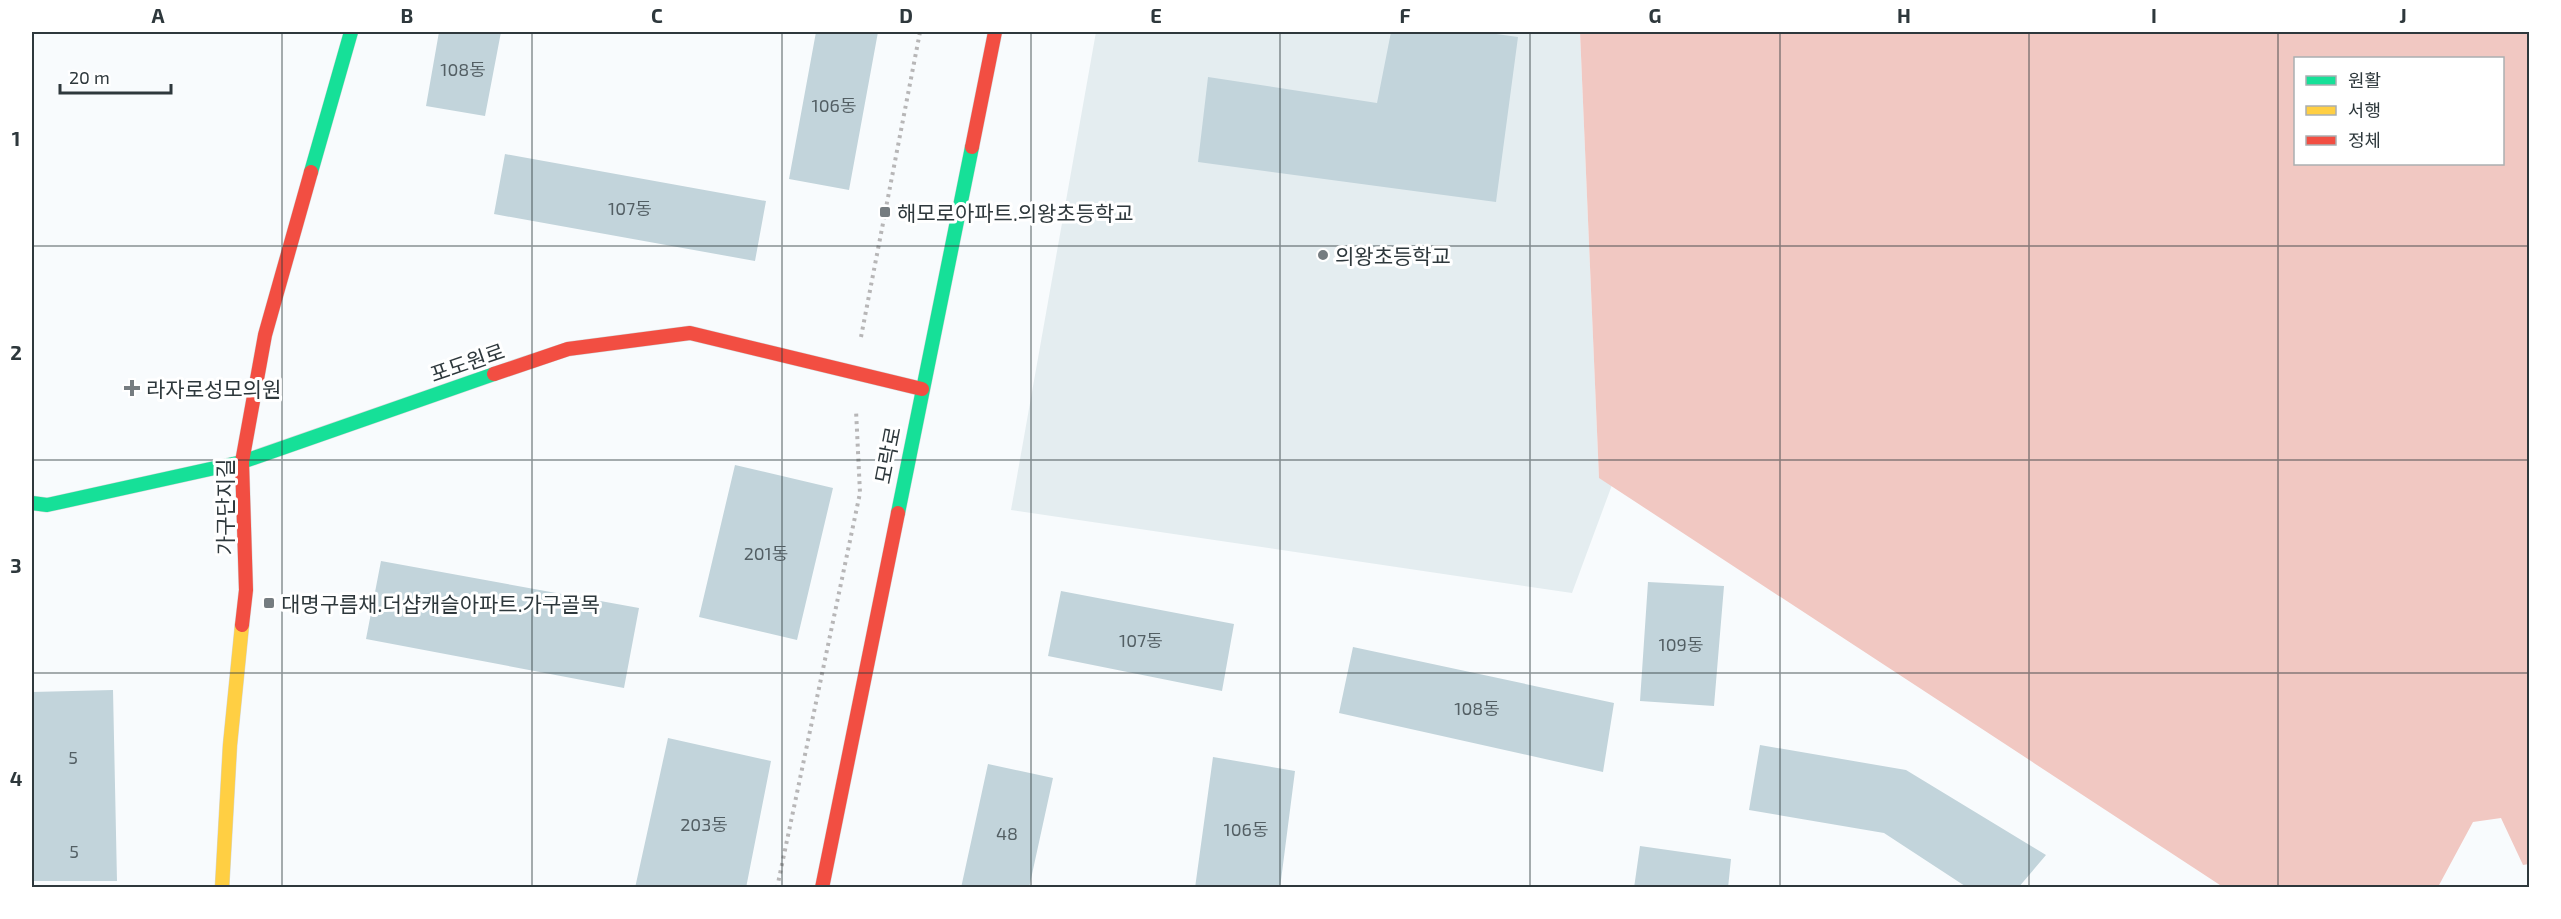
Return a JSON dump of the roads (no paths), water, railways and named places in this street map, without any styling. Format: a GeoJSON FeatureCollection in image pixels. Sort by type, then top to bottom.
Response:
{"type":"FeatureCollection","features":[{"type":"Feature","properties":{"kind":"street","name":"가구단지길"},"geometry":{"type":"LineString","coordinates":[[222,888],[230,746],[246,590],[242,462],[265,335],[351,32]]}},
{"type":"Feature","properties":{"kind":"street","name":"모락로"},"geometry":{"type":"LineString","coordinates":[[822,888],[995,32]]}},
{"type":"Feature","properties":{"kind":"street","name":"포도원로"},"geometry":{"type":"LineString","coordinates":[[32,503],[47,505],[242,462],[568,349],[690,333],[922,388]]}},
{"type":"Feature","properties":{"kind":"place","name":"해모로아파트.의왕초등학교"},"geometry":{"type":"Point","coordinates":[885,212]}},
{"type":"Feature","properties":{"kind":"place","name":"의왕초등학교"},"geometry":{"type":"Point","coordinates":[1323,255]}},
{"type":"Feature","properties":{"kind":"place","name":"라자로성모의원"},"geometry":{"type":"Point","coordinates":[132,388]}},
{"type":"Feature","properties":{"kind":"place","name":"대명구름채.더샵캐슬아파트.가구골목"},"geometry":{"type":"Point","coordinates":[269,603]}}]}
